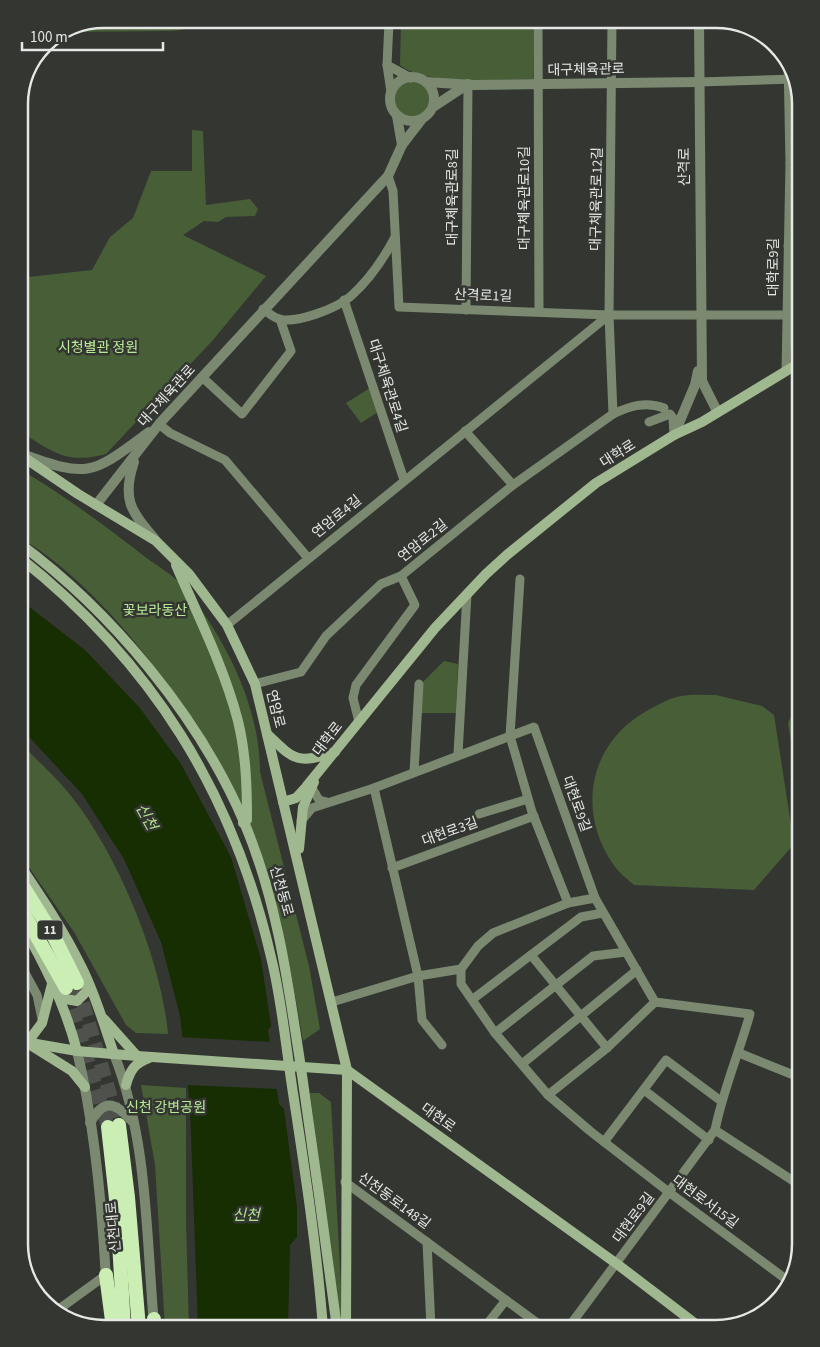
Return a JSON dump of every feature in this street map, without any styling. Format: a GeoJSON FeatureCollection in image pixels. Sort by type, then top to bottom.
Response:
{"type":"FeatureCollection","features":[{"type":"Feature","properties":{"kind":"highway","name":"11"},"geometry":{"type":"LineString","coordinates":[[27,893],[52,933],[71,984]]}},
{"type":"Feature","properties":{"kind":"highway","name":"11"},"geometry":{"type":"LineString","coordinates":[[27,918],[71,984]]}},
{"type":"Feature","properties":{"kind":"highway","name":"신천대로"},"geometry":{"type":"LineString","coordinates":[[120,1125],[117,1208],[123,1319]]}},
{"type":"Feature","properties":{"kind":"highway","name":"신천대로"},"geometry":{"type":"LineString","coordinates":[[120,1125],[138,1319]]}},
{"type":"Feature","properties":{"kind":"highway"},"geometry":{"type":"LineString","coordinates":[[106,1275],[112,1319]]}},
{"type":"Feature","properties":{"kind":"main road","name":"대학로"},"geometry":{"type":"LineString","coordinates":[[283,802],[296,798],[317,775],[403,666],[467,594],[508,554],[596,483],[674,435],[702,422],[792,367]]}},
{"type":"Feature","properties":{"kind":"main road","name":"연암로"},"geometry":{"type":"LineString","coordinates":[[28,459],[96,505],[156,541],[189,574],[226,624],[255,684],[347,1070],[345,1182],[346,1319]]}},
{"type":"Feature","properties":{"kind":"main road","name":"신천동로"},"geometry":{"type":"LineString","coordinates":[[28,550],[68,583],[106,618],[150,670],[200,742],[244,822],[264,881],[283,954],[336,1319]]}},
{"type":"Feature","properties":{"kind":"main road"},"geometry":{"type":"LineString","coordinates":[[174,559],[222,673],[238,721],[247,773],[247,820],[232,830]]}},
{"type":"Feature","properties":{"kind":"main road","name":"신천동로"},"geometry":{"type":"LineString","coordinates":[[28,564],[53,584],[131,664],[191,749],[232,830],[248,872],[272,959],[303,1158],[322,1319]]}},
{"type":"Feature","properties":{"kind":"main road"},"geometry":{"type":"LineString","coordinates":[[267,734],[287,754],[300,760],[335,752]]}},
{"type":"Feature","properties":{"kind":"main road"},"geometry":{"type":"LineString","coordinates":[[298,860],[303,807],[317,775]]}},
{"type":"Feature","properties":{"kind":"main road"},"geometry":{"type":"LineString","coordinates":[[27,876],[45,900],[71,984],[66,1015],[77,1051]]}},
{"type":"Feature","properties":{"kind":"main road"},"geometry":{"type":"LineString","coordinates":[[27,933],[38,952],[102,1016],[136,1060]]}},
{"type":"Feature","properties":{"kind":"main road"},"geometry":{"type":"LineString","coordinates":[[27,1038],[42,1023],[71,984]]}},
{"type":"Feature","properties":{"kind":"main road"},"geometry":{"type":"LineString","coordinates":[[102,1016],[114,1054]]}},
{"type":"Feature","properties":{"kind":"main road"},"geometry":{"type":"LineString","coordinates":[[27,1043],[77,1051],[114,1054],[136,1060],[151,1057],[347,1070]]}},
{"type":"Feature","properties":{"kind":"main road"},"geometry":{"type":"LineString","coordinates":[[27,1044],[72,1071],[85,1087]]}},
{"type":"Feature","properties":{"kind":"main road"},"geometry":{"type":"LineString","coordinates":[[126,1085],[136,1060]]}},
{"type":"Feature","properties":{"kind":"main road","name":"대현로"},"geometry":{"type":"LineString","coordinates":[[347,1070],[617,1264],[690,1320]]}},
{"type":"Feature","properties":{"kind":"street"},"geometry":{"type":"LineString","coordinates":[[389,28],[387,66],[390,105],[397,116],[402,145]]}},
{"type":"Feature","properties":{"kind":"street","name":"대구체육관로10길"},"geometry":{"type":"LineString","coordinates":[[538,28],[539,312]]}},
{"type":"Feature","properties":{"kind":"street","name":"대구체육관로12길"},"geometry":{"type":"LineString","coordinates":[[609,315],[612,28]]}},
{"type":"Feature","properties":{"kind":"street","name":"산격로"},"geometry":{"type":"LineString","coordinates":[[699,28],[702,381],[718,411]]}},
{"type":"Feature","properties":{"kind":"street"},"geometry":{"type":"LineString","coordinates":[[387,66],[411,78],[426,82],[434,94],[433,107]]}},
{"type":"Feature","properties":{"kind":"street"},"geometry":{"type":"LineString","coordinates":[[390,92],[398,82],[411,78]]}},
{"type":"Feature","properties":{"kind":"street"},"geometry":{"type":"LineString","coordinates":[[699,82],[788,79]]}},
{"type":"Feature","properties":{"kind":"street","name":"대구체육관로"},"geometry":{"type":"LineString","coordinates":[[426,82],[538,84],[699,82]]}},
{"type":"Feature","properties":{"kind":"street"},"geometry":{"type":"LineString","coordinates":[[397,116],[409,122],[422,120],[433,107],[471,84]]}},
{"type":"Feature","properties":{"kind":"street","name":"대구체육관로8길"},"geometry":{"type":"LineString","coordinates":[[466,310],[471,84]]}},
{"type":"Feature","properties":{"kind":"street","name":"대학로9길"},"geometry":{"type":"LineString","coordinates":[[786,371],[792,92]]}},
{"type":"Feature","properties":{"kind":"street","name":"대구체육관로"},"geometry":{"type":"LineString","coordinates":[[96,505],[159,424],[263,309],[388,176],[402,145],[422,120]]}},
{"type":"Feature","properties":{"kind":"street","name":"산격로1길"},"geometry":{"type":"LineString","coordinates":[[388,176],[393,191],[398,307],[609,315],[700,314]]}},
{"type":"Feature","properties":{"kind":"street"},"geometry":{"type":"LineString","coordinates":[[263,309],[280,319],[290,320],[318,314],[350,297],[370,274],[395,237]]}},
{"type":"Feature","properties":{"kind":"street","name":"대구체육관로4길"},"geometry":{"type":"LineString","coordinates":[[344,300],[404,480]]}},
{"type":"Feature","properties":{"kind":"street"},"geometry":{"type":"LineString","coordinates":[[700,314],[792,315]]}},
{"type":"Feature","properties":{"kind":"street"},"geometry":{"type":"LineString","coordinates":[[609,315],[613,414]]}},
{"type":"Feature","properties":{"kind":"street","name":"연암로4길"},"geometry":{"type":"LineString","coordinates":[[226,624],[609,315]]}},
{"type":"Feature","properties":{"kind":"street"},"geometry":{"type":"LineString","coordinates":[[202,377],[242,414],[291,350],[280,319]]}},
{"type":"Feature","properties":{"kind":"street"},"geometry":{"type":"LineString","coordinates":[[674,435],[695,385],[701,350]]}},
{"type":"Feature","properties":{"kind":"street","name":"연암로2길"},"geometry":{"type":"LineString","coordinates":[[255,684],[300,672],[326,636],[380,584],[402,576],[513,485],[613,414],[627,407],[644,404],[664,408]]}},
{"type":"Feature","properties":{"kind":"street"},"geometry":{"type":"LineString","coordinates":[[649,422],[670,414],[673,418],[674,435]]}},
{"type":"Feature","properties":{"kind":"street"},"geometry":{"type":"LineString","coordinates":[[28,456],[61,468],[90,470],[110,460],[159,424],[170,433],[225,460],[308,558]]}},
{"type":"Feature","properties":{"kind":"street"},"geometry":{"type":"LineString","coordinates":[[465,430],[513,485]]}},
{"type":"Feature","properties":{"kind":"street"},"geometry":{"type":"LineString","coordinates":[[136,454],[128,485],[129,505],[135,517],[156,541]]}},
{"type":"Feature","properties":{"kind":"street"},"geometry":{"type":"LineString","coordinates":[[359,722],[353,698],[356,685],[415,605],[402,576]]}},
{"type":"Feature","properties":{"kind":"street"},"geometry":{"type":"LineString","coordinates":[[520,579],[510,736],[528,799],[568,903]]}},
{"type":"Feature","properties":{"kind":"street"},"geometry":{"type":"LineString","coordinates":[[458,754],[467,594]]}},
{"type":"Feature","properties":{"kind":"street"},"geometry":{"type":"LineString","coordinates":[[414,772],[419,684]]}},
{"type":"Feature","properties":{"kind":"street","name":"대현로9길"},"geometry":{"type":"LineString","coordinates":[[301,821],[312,808],[374,788],[458,754],[534,727],[595,898],[655,1002],[750,1014],[739,1053],[721,1101],[715,1130],[574,1320]]}},
{"type":"Feature","properties":{"kind":"street"},"geometry":{"type":"LineString","coordinates":[[312,788],[319,800],[327,802]]}},
{"type":"Feature","properties":{"kind":"street"},"geometry":{"type":"LineString","coordinates":[[374,788],[418,976],[422,1020],[442,1045]]}},
{"type":"Feature","properties":{"kind":"street"},"geometry":{"type":"LineString","coordinates":[[479,814],[528,799]]}},
{"type":"Feature","properties":{"kind":"street","name":"대현로3길"},"geometry":{"type":"LineString","coordinates":[[392,868],[534,816]]}},
{"type":"Feature","properties":{"kind":"street"},"geometry":{"type":"LineString","coordinates":[[332,1002],[418,976],[462,969],[478,946],[493,933],[568,903],[595,898]]}},
{"type":"Feature","properties":{"kind":"street"},"geometry":{"type":"LineString","coordinates":[[473,999],[581,917],[603,913]]}},
{"type":"Feature","properties":{"kind":"street"},"geometry":{"type":"LineString","coordinates":[[496,1033],[593,956],[626,952]]}},
{"type":"Feature","properties":{"kind":"street"},"geometry":{"type":"LineString","coordinates":[[531,955],[554,986],[607,1048]]}},
{"type":"Feature","properties":{"kind":"street","name":"대현로서15길"},"geometry":{"type":"LineString","coordinates":[[462,969],[461,984],[496,1033],[548,1095],[604,1142],[784,1278]]}},
{"type":"Feature","properties":{"kind":"street"},"geometry":{"type":"LineString","coordinates":[[522,1064],[637,970]]}},
{"type":"Feature","properties":{"kind":"street"},"geometry":{"type":"LineString","coordinates":[[27,978],[36,995],[42,1023]]}},
{"type":"Feature","properties":{"kind":"street"},"geometry":{"type":"LineString","coordinates":[[548,1095],[607,1048],[655,1002]]}},
{"type":"Feature","properties":{"kind":"street"},"geometry":{"type":"LineString","coordinates":[[77,1051],[85,1087],[103,1225],[108,1319]]}},
{"type":"Feature","properties":{"kind":"street"},"geometry":{"type":"LineString","coordinates":[[739,1053],[792,1074]]}},
{"type":"Feature","properties":{"kind":"street"},"geometry":{"type":"LineString","coordinates":[[114,1054],[126,1085],[120,1125]]}},
{"type":"Feature","properties":{"kind":"street"},"geometry":{"type":"LineString","coordinates":[[604,1142],[666,1060],[721,1101]]}},
{"type":"Feature","properties":{"kind":"street"},"geometry":{"type":"LineString","coordinates":[[644,1090],[709,1140]]}},
{"type":"Feature","properties":{"kind":"street"},"geometry":{"type":"LineString","coordinates":[[90,1123],[97,1111],[108,1105],[119,1107],[120,1125],[146,1201],[154,1319]]}},
{"type":"Feature","properties":{"kind":"street"},"geometry":{"type":"LineString","coordinates":[[715,1130],[792,1180]]}},
{"type":"Feature","properties":{"kind":"street","name":"신천동로148길"},"geometry":{"type":"LineString","coordinates":[[345,1182],[533,1320]]}},
{"type":"Feature","properties":{"kind":"street","name":"신천동로148길"},"geometry":{"type":"LineString","coordinates":[[427,1242],[431,1320]]}},
{"type":"Feature","properties":{"kind":"street"},"geometry":{"type":"LineString","coordinates":[[62,1307],[106,1275]]}},
{"type":"Feature","properties":{"kind":"street"},"geometry":{"type":"LineString","coordinates":[[491,1320],[506,1300]]}},
{"type":"Feature","properties":{"kind":"green space"},"geometry":{"type":"Polygon","coordinates":[[[104,28],[186,28],[170,31],[80,32],[104,28]]]}},
{"type":"Feature","properties":{"kind":"green space"},"geometry":{"type":"Polygon","coordinates":[[[401,28],[533,28],[533,79],[444,79],[411,72],[400,65],[401,28]]]}},
{"type":"Feature","properties":{"kind":"green space"},"geometry":{"type":"Polygon","coordinates":[[[412,81],[424,87],[430,99],[424,111],[412,117],[400,111],[394,99],[400,87],[412,81]]]}},
{"type":"Feature","properties":{"kind":"green space","name":"시청별관 정원"},"geometry":{"type":"Polygon","coordinates":[[[192,130],[203,131],[206,205],[250,199],[258,209],[255,216],[226,217],[218,222],[204,221],[183,235],[266,276],[213,340],[106,454],[80,458],[69,457],[50,450],[28,437],[28,277],[92,270],[110,237],[133,218],[151,171],[192,171],[192,130]]]}},
{"type":"Feature","properties":{"kind":"green space"},"geometry":{"type":"Polygon","coordinates":[[[370,388],[378,412],[361,423],[346,403],[370,388]]]}},
{"type":"Feature","properties":{"kind":"green space","name":"꽃보라동산"},"geometry":{"type":"Polygon","coordinates":[[[28,474],[83,510],[179,582],[213,627],[226,650],[247,698],[254,722],[260,772],[309,966],[320,1029],[303,1041],[289,962],[277,909],[262,857],[248,820],[211,751],[165,681],[111,615],[51,558],[28,543],[28,474]]]}},
{"type":"Feature","properties":{"kind":"green space"},"geometry":{"type":"Polygon","coordinates":[[[444,661],[458,664],[456,713],[421,713],[421,684],[444,661]]]}},
{"type":"Feature","properties":{"kind":"green space"},"geometry":{"type":"Polygon","coordinates":[[[716,695],[762,706],[774,715],[792,831],[792,846],[754,890],[634,885],[613,864],[602,845],[595,824],[592,804],[594,783],[599,763],[609,745],[622,729],[649,709],[676,697],[716,695]]]}},
{"type":"Feature","properties":{"kind":"green space"},"geometry":{"type":"Polygon","coordinates":[[[792,715],[792,748],[788,723],[792,715]]]}},
{"type":"Feature","properties":{"kind":"green space"},"geometry":{"type":"Polygon","coordinates":[[[27,751],[67,791],[85,815],[103,843],[119,874],[134,906],[157,973],[168,1034],[136,1033],[126,1025],[74,932],[27,865],[27,751]]]}},
{"type":"Feature","properties":{"kind":"green space","name":"신천 강변공원"},"geometry":{"type":"Polygon","coordinates":[[[141,1085],[186,1088],[186,1221],[189,1319],[164,1319],[155,1165],[141,1085]]]}},
{"type":"Feature","properties":{"kind":"green space"},"geometry":{"type":"Polygon","coordinates":[[[310,1093],[319,1093],[331,1102],[343,1319],[339,1319],[310,1093]]]}},
{"type":"Feature","properties":{"kind":"water","name":"신천"},"geometry":{"type":"Polygon","coordinates":[[[28,606],[85,650],[139,707],[181,764],[231,857],[261,959],[271,1026],[268,1030],[279,1104],[284,1109],[297,1207],[297,1237],[290,1245],[288,1319],[198,1319],[190,1106],[180,1016],[161,942],[124,859],[82,794],[27,735],[28,606]]]}},
{"type":"Feature","properties":{"kind":"pier"},"geometry":{"type":"Polygon","coordinates":[[[180,1037],[272,1042],[279,1089],[185,1085],[180,1037]]]}},
{"type":"Feature","properties":{"kind":"tunnel"},"geometry":{"type":"LineString","coordinates":[[77,983],[119,1125]]}},
{"type":"Feature","properties":{"kind":"tunnel"},"geometry":{"type":"LineString","coordinates":[[66,989],[108,1127]]}}]}
